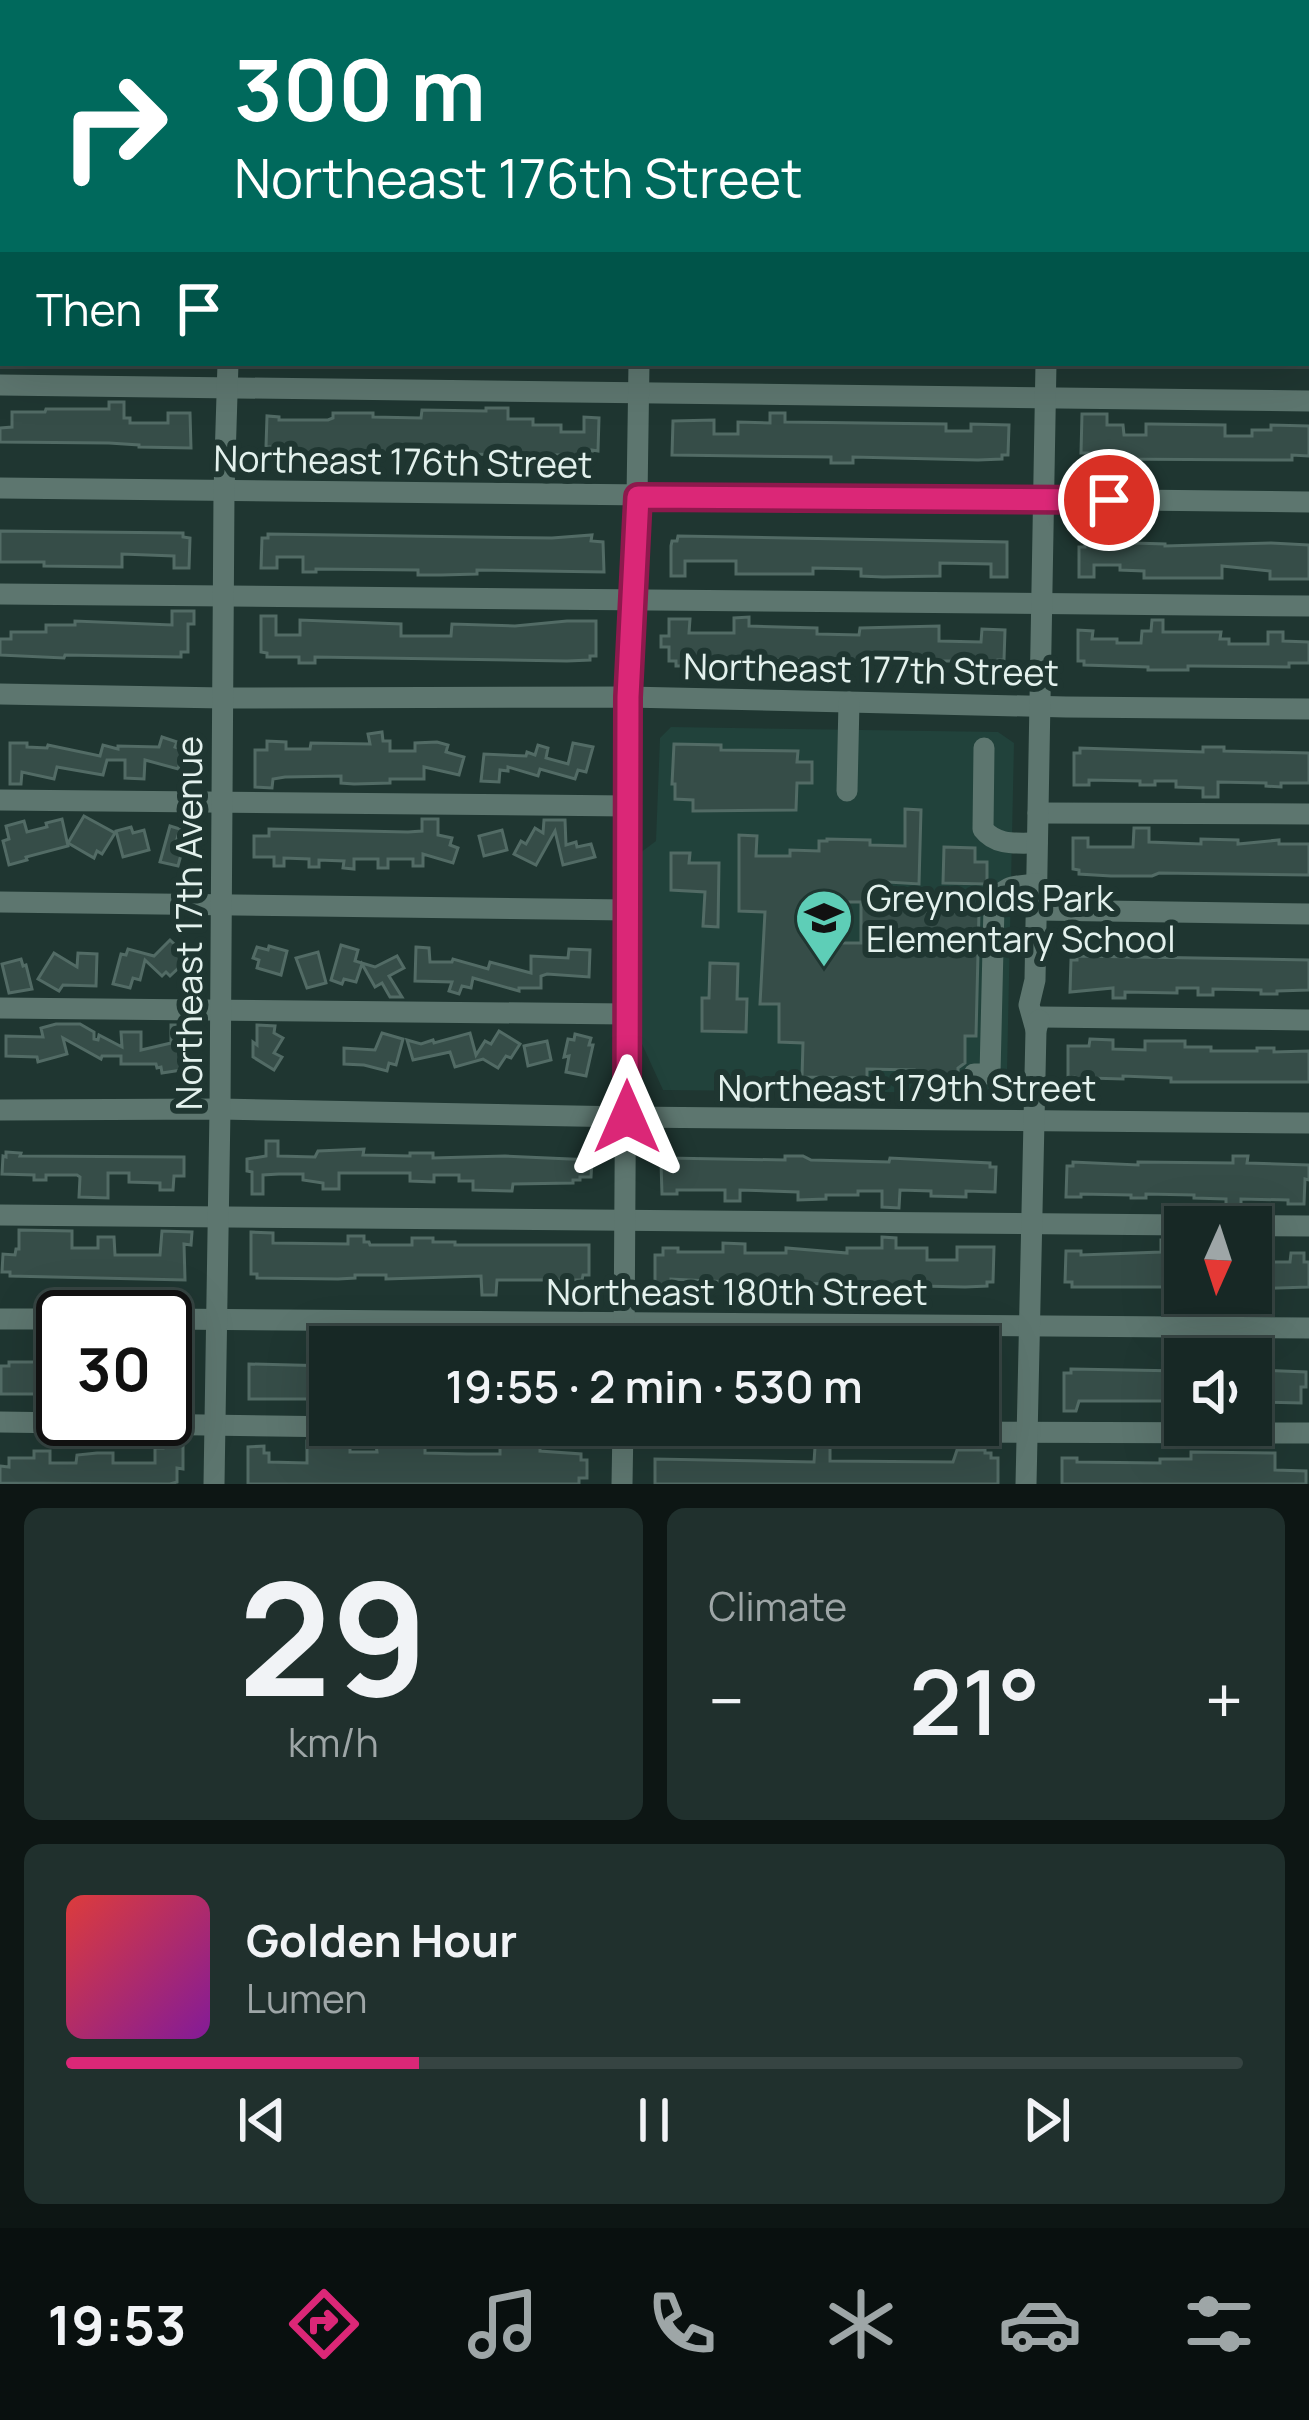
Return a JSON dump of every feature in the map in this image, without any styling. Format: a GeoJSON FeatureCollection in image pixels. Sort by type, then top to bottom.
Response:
{"type":"FeatureCollection","features":[{"type":"Feature","properties":{"kind":"street","name":"Northeast 17th Avenue"},"geometry":{"type":"LineString","coordinates":[[214,1484],[228,366]]}},
{"type":"Feature","properties":{"kind":"street"},"geometry":{"type":"LineString","coordinates":[[624,1324],[628,697],[639,366]]}},
{"type":"Feature","properties":{"kind":"street"},"geometry":{"type":"LineString","coordinates":[[1026,1484],[1033,1120],[1043,1005],[1035,980],[1046,366]]}},
{"type":"Feature","properties":{"kind":"street"},"geometry":{"type":"LineString","coordinates":[[0,386],[1309,400]]}},
{"type":"Feature","properties":{"kind":"street","name":"Northeast 176th Street"},"geometry":{"type":"LineString","coordinates":[[0,488],[1309,502]]}},
{"type":"Feature","properties":{"kind":"street"},"geometry":{"type":"LineString","coordinates":[[0,594],[1309,606]]}},
{"type":"Feature","properties":{"kind":"street","name":"Northeast 177th Street"},"geometry":{"type":"LineString","coordinates":[[0,694],[628,697],[1309,709]]}},
{"type":"Feature","properties":{"kind":"street"},"geometry":{"type":"LineString","coordinates":[[847,791],[849,702]]}},
{"type":"Feature","properties":{"kind":"street"},"geometry":{"type":"LineString","coordinates":[[984,748],[983,829],[990,838],[1005,843],[1037,843]]}},
{"type":"Feature","properties":{"kind":"street"},"geometry":{"type":"LineString","coordinates":[[0,800],[628,806]]}},
{"type":"Feature","properties":{"kind":"street"},"geometry":{"type":"LineString","coordinates":[[1038,813],[1309,814]]}},
{"type":"Feature","properties":{"kind":"street"},"geometry":{"type":"LineString","coordinates":[[974,1074],[990,1074],[997,896],[1007,887],[1037,884]]}},
{"type":"Feature","properties":{"kind":"street"},"geometry":{"type":"LineString","coordinates":[[0,902],[628,910]]}},
{"type":"Feature","properties":{"kind":"street"},"geometry":{"type":"LineString","coordinates":[[1037,910],[1309,914]]}},
{"type":"Feature","properties":{"kind":"street"},"geometry":{"type":"LineString","coordinates":[[0,1008],[627,1014]]}},
{"type":"Feature","properties":{"kind":"street"},"geometry":{"type":"LineString","coordinates":[[1038,1023],[1309,1020]]}},
{"type":"Feature","properties":{"kind":"street","name":"Northeast 179th Street"},"geometry":{"type":"LineString","coordinates":[[0,1110],[1309,1123]]}},
{"type":"Feature","properties":{"kind":"street"},"geometry":{"type":"LineString","coordinates":[[0,1215],[1309,1226]]}},
{"type":"Feature","properties":{"kind":"street"},"geometry":{"type":"LineString","coordinates":[[0,1319],[36,1319]]}},
{"type":"Feature","properties":{"kind":"street","name":"Northeast 180th Street"},"geometry":{"type":"LineString","coordinates":[[192,1319],[1309,1328]]}},
{"type":"Feature","properties":{"kind":"street"},"geometry":{"type":"LineString","coordinates":[[0,1422],[309,1425]]}},
{"type":"Feature","properties":{"kind":"street"},"geometry":{"type":"LineString","coordinates":[[999,1430],[1309,1432]]}},
{"type":"Feature","properties":{"kind":"street"},"geometry":{"type":"LineString","coordinates":[[622,1484],[623,1446]]}},
{"type":"Feature","properties":{"kind":"shaded area","name":"Greynolds Park Elementary School"},"geometry":{"type":"Polygon","coordinates":[[[671,727],[998,732],[1014,743],[1003,1088],[989,1093],[663,1090],[636,1031],[640,853],[656,841],[660,738],[671,727]]]}},
{"type":"Feature","properties":{"kind":"building"},"geometry":{"type":"Polygon","coordinates":[[[109,402],[124,402],[124,418],[130,418],[130,423],[168,423],[168,413],[190,413],[191,448],[0,442],[0,428],[12,427],[12,412],[109,409],[109,402]]]}},
{"type":"Feature","properties":{"kind":"building"},"geometry":{"type":"Polygon","coordinates":[[[508,408],[508,419],[561,425],[561,432],[584,432],[584,417],[599,418],[598,451],[570,455],[295,453],[266,447],[267,416],[328,420],[333,413],[373,413],[373,417],[421,418],[422,410],[508,408]]]}},
{"type":"Feature","properties":{"kind":"building"},"geometry":{"type":"Polygon","coordinates":[[[770,413],[785,413],[785,422],[946,424],[946,431],[971,431],[971,424],[1009,425],[1008,455],[978,460],[853,457],[853,463],[831,463],[831,457],[672,455],[673,421],[714,420],[714,434],[738,434],[738,422],[770,423],[770,413]]]}},
{"type":"Feature","properties":{"kind":"building"},"geometry":{"type":"Polygon","coordinates":[[[1082,414],[1107,414],[1107,425],[1123,425],[1124,435],[1146,435],[1146,424],[1225,425],[1225,436],[1252,436],[1252,430],[1271,430],[1271,425],[1309,426],[1309,456],[1292,455],[1292,460],[1103,459],[1103,464],[1088,464],[1088,453],[1081,453],[1082,414]]]}},
{"type":"Feature","properties":{"kind":"building"},"geometry":{"type":"Polygon","coordinates":[[[0,531],[183,533],[190,538],[189,568],[174,568],[174,556],[122,554],[122,567],[0,562],[0,531]]]}},
{"type":"Feature","properties":{"kind":"building"},"geometry":{"type":"Polygon","coordinates":[[[268,534],[592,535],[591,541],[603,542],[604,572],[303,572],[303,557],[277,557],[277,568],[261,568],[262,538],[268,534]]]}},
{"type":"Feature","properties":{"kind":"building"},"geometry":{"type":"Polygon","coordinates":[[[678,536],[1007,542],[1007,577],[991,577],[991,564],[940,563],[940,576],[861,576],[861,569],[813,568],[813,574],[736,574],[736,561],[685,561],[685,576],[671,576],[671,546],[678,536]]]}},
{"type":"Feature","properties":{"kind":"building"},"geometry":{"type":"Polygon","coordinates":[[[1118,538],[1165,546],[1309,545],[1309,579],[1270,579],[1270,571],[1222,566],[1222,578],[1144,578],[1144,571],[1120,570],[1120,565],[1094,565],[1094,577],[1079,577],[1079,547],[1085,547],[1085,542],[1118,543],[1118,538]]]}},
{"type":"Feature","properties":{"kind":"building"},"geometry":{"type":"Polygon","coordinates":[[[172,611],[194,611],[194,624],[188,624],[188,652],[181,652],[181,657],[0,655],[0,639],[11,639],[11,632],[46,632],[46,625],[75,625],[75,621],[172,625],[172,611]]]}},
{"type":"Feature","properties":{"kind":"building"},"geometry":{"type":"Polygon","coordinates":[[[261,616],[276,616],[276,635],[300,635],[300,620],[401,624],[401,636],[451,636],[452,624],[596,621],[596,656],[567,661],[315,657],[315,663],[299,663],[299,657],[267,657],[261,652],[261,616]]]}},
{"type":"Feature","properties":{"kind":"building"},"geometry":{"type":"Polygon","coordinates":[[[749,617],[749,626],[817,628],[817,634],[859,635],[860,628],[939,626],[939,641],[981,642],[982,629],[1005,630],[1004,660],[998,664],[849,665],[723,660],[676,666],[676,661],[669,661],[669,647],[661,647],[661,636],[669,636],[669,619],[690,619],[689,633],[734,633],[734,618],[749,617]]]}},
{"type":"Feature","properties":{"kind":"building"},"geometry":{"type":"Polygon","coordinates":[[[1152,620],[1163,620],[1163,632],[1221,632],[1220,639],[1229,639],[1229,644],[1268,644],[1268,632],[1283,632],[1283,641],[1309,642],[1309,663],[1148,670],[1078,661],[1078,630],[1093,631],[1092,639],[1141,643],[1142,631],[1151,631],[1152,620]]]}},
{"type":"Feature","properties":{"kind":"building"},"geometry":{"type":"Polygon","coordinates":[[[382,732],[383,741],[390,741],[390,751],[415,751],[415,743],[448,745],[446,752],[464,757],[459,775],[424,767],[424,779],[354,784],[341,783],[341,776],[285,777],[273,779],[272,788],[255,787],[255,750],[267,750],[267,741],[286,742],[286,749],[310,749],[311,743],[370,744],[368,734],[382,732]]]}},
{"type":"Feature","properties":{"kind":"building"},"geometry":{"type":"Polygon","coordinates":[[[162,737],[184,750],[178,769],[145,760],[144,779],[125,778],[125,760],[107,760],[103,775],[57,767],[54,779],[22,772],[21,784],[10,784],[10,743],[100,756],[103,745],[159,747],[162,737]]]}},
{"type":"Feature","properties":{"kind":"building"},"geometry":{"type":"Polygon","coordinates":[[[573,743],[593,747],[586,772],[578,770],[575,779],[540,769],[538,776],[508,767],[508,771],[500,770],[499,782],[481,781],[484,754],[535,755],[538,745],[548,748],[546,758],[568,764],[573,743]]]}},
{"type":"Feature","properties":{"kind":"building"},"geometry":{"type":"Polygon","coordinates":[[[674,744],[798,751],[797,762],[812,762],[812,783],[797,783],[796,810],[693,811],[693,800],[675,799],[674,744]]]}},
{"type":"Feature","properties":{"kind":"building"},"geometry":{"type":"Polygon","coordinates":[[[1203,747],[1309,753],[1309,783],[1281,783],[1281,787],[1218,782],[1218,797],[1203,797],[1203,788],[1176,787],[1176,781],[1140,785],[1140,781],[1089,780],[1089,785],[1074,785],[1074,753],[1080,753],[1080,748],[1203,752],[1203,747]]]}},
{"type":"Feature","properties":{"kind":"building"},"geometry":{"type":"Polygon","coordinates":[[[905,809],[921,810],[919,884],[888,882],[888,907],[979,912],[976,1036],[965,1036],[965,1063],[958,1068],[958,1077],[913,1077],[914,1070],[867,1069],[867,1078],[802,1077],[803,1043],[779,1042],[779,1004],[760,1004],[765,912],[739,911],[739,835],[757,836],[756,856],[819,851],[819,841],[827,839],[905,846],[905,809]],[[808,902],[807,943],[861,943],[861,902],[808,902]]]}},
{"type":"Feature","properties":{"kind":"building"},"geometry":{"type":"Polygon","coordinates":[[[84,816],[115,833],[94,858],[68,843],[84,816]]]}},
{"type":"Feature","properties":{"kind":"building"},"geometry":{"type":"Polygon","coordinates":[[[62,819],[68,846],[9,865],[3,841],[9,839],[6,826],[24,821],[27,832],[62,819]]]}},
{"type":"Feature","properties":{"kind":"building"},"geometry":{"type":"Polygon","coordinates":[[[422,819],[438,819],[438,835],[452,838],[450,845],[458,848],[453,863],[423,854],[423,866],[413,866],[413,859],[388,859],[388,868],[378,868],[378,859],[354,859],[354,869],[343,868],[344,861],[319,860],[319,867],[309,867],[309,859],[284,858],[284,866],[274,866],[274,857],[254,857],[254,836],[269,836],[269,829],[408,832],[422,831],[422,819]]]}},
{"type":"Feature","properties":{"kind":"building"},"geometry":{"type":"Polygon","coordinates":[[[544,820],[565,820],[566,845],[591,844],[595,857],[563,865],[555,831],[536,865],[514,854],[535,828],[543,833],[544,820]]]}},
{"type":"Feature","properties":{"kind":"building"},"geometry":{"type":"Polygon","coordinates":[[[170,826],[180,829],[174,849],[182,851],[178,866],[160,862],[170,826]]]}},
{"type":"Feature","properties":{"kind":"building"},"geometry":{"type":"Polygon","coordinates":[[[131,827],[133,833],[144,830],[149,850],[123,857],[116,831],[131,827]]]}},
{"type":"Feature","properties":{"kind":"building"},"geometry":{"type":"Polygon","coordinates":[[[1134,828],[1149,828],[1149,842],[1201,844],[1201,839],[1309,844],[1309,875],[1111,876],[1079,874],[1073,869],[1073,838],[1088,838],[1088,847],[1133,847],[1134,828]]]}},
{"type":"Feature","properties":{"kind":"building"},"geometry":{"type":"Polygon","coordinates":[[[502,830],[507,850],[484,856],[479,836],[502,830]]]}},
{"type":"Feature","properties":{"kind":"building"},"geometry":{"type":"Polygon","coordinates":[[[944,847],[975,848],[975,862],[987,862],[987,884],[943,883],[944,847]]]}},
{"type":"Feature","properties":{"kind":"building"},"geometry":{"type":"Polygon","coordinates":[[[671,853],[690,853],[689,863],[719,863],[718,927],[703,926],[705,892],[671,890],[671,853]]]}},
{"type":"Feature","properties":{"kind":"building"},"geometry":{"type":"Polygon","coordinates":[[[170,940],[189,958],[170,976],[166,972],[162,976],[145,960],[140,980],[133,978],[130,988],[113,984],[121,954],[126,955],[128,949],[154,956],[170,940]]]}},
{"type":"Feature","properties":{"kind":"building"},"geometry":{"type":"Polygon","coordinates":[[[341,945],[358,950],[355,961],[375,967],[397,956],[404,968],[389,976],[402,997],[390,997],[382,983],[375,987],[362,964],[356,982],[331,980],[341,945]]]}},
{"type":"Feature","properties":{"kind":"building"},"geometry":{"type":"Polygon","coordinates":[[[269,946],[287,951],[281,975],[257,968],[259,960],[253,958],[257,947],[268,950],[269,946]]]}},
{"type":"Feature","properties":{"kind":"building"},"geometry":{"type":"Polygon","coordinates":[[[416,947],[429,948],[430,962],[453,959],[488,969],[490,962],[531,973],[531,956],[568,958],[569,949],[590,950],[589,977],[547,974],[541,976],[541,988],[519,991],[473,978],[471,988],[462,986],[459,994],[449,991],[452,982],[415,981],[416,947]]]}},
{"type":"Feature","properties":{"kind":"building"},"geometry":{"type":"Polygon","coordinates":[[[318,952],[326,983],[307,988],[296,958],[318,952]]]}},
{"type":"Feature","properties":{"kind":"building"},"geometry":{"type":"Polygon","coordinates":[[[54,953],[77,967],[78,953],[97,954],[96,986],[63,985],[59,991],[38,979],[54,953]]]}},
{"type":"Feature","properties":{"kind":"building"},"geometry":{"type":"Polygon","coordinates":[[[1077,956],[1309,960],[1309,990],[1261,994],[1261,990],[1213,989],[1213,995],[1198,995],[1198,988],[1177,988],[1177,993],[1125,992],[1125,998],[1113,998],[1113,988],[1070,992],[1071,960],[1077,956]]]}},
{"type":"Feature","properties":{"kind":"building"},"geometry":{"type":"Polygon","coordinates":[[[21,959],[32,989],[9,993],[2,964],[21,959]]]}},
{"type":"Feature","properties":{"kind":"building"},"geometry":{"type":"Polygon","coordinates":[[[710,963],[738,964],[737,999],[747,999],[746,1032],[702,1031],[702,998],[709,998],[710,963]]]}},
{"type":"Feature","properties":{"kind":"building"},"geometry":{"type":"Polygon","coordinates":[[[80,1024],[94,1032],[94,1039],[99,1035],[122,1047],[121,1032],[141,1032],[141,1050],[171,1043],[171,1025],[186,1025],[186,1036],[180,1036],[188,1069],[162,1073],[156,1064],[121,1064],[121,1056],[101,1059],[63,1038],[67,1054],[38,1062],[37,1057],[6,1056],[6,1036],[43,1037],[41,1028],[80,1024]]]}},
{"type":"Feature","properties":{"kind":"building"},"geometry":{"type":"Polygon","coordinates":[[[257,1025],[275,1026],[274,1033],[283,1038],[274,1053],[282,1057],[274,1070],[253,1057],[257,1025]]]}},
{"type":"Feature","properties":{"kind":"building"},"geometry":{"type":"Polygon","coordinates":[[[499,1031],[520,1044],[498,1068],[483,1059],[455,1067],[450,1052],[413,1060],[407,1040],[434,1043],[470,1033],[476,1055],[499,1031]]]}},
{"type":"Feature","properties":{"kind":"building"},"geometry":{"type":"Polygon","coordinates":[[[382,1033],[403,1039],[396,1065],[389,1063],[387,1071],[344,1064],[344,1048],[375,1050],[382,1033]]]}},
{"type":"Feature","properties":{"kind":"building"},"geometry":{"type":"Polygon","coordinates":[[[575,1034],[591,1038],[589,1045],[593,1045],[586,1076],[566,1072],[568,1039],[574,1040],[575,1034]]]}},
{"type":"Feature","properties":{"kind":"building"},"geometry":{"type":"Polygon","coordinates":[[[1090,1039],[1113,1040],[1113,1049],[1145,1050],[1145,1041],[1185,1041],[1185,1047],[1211,1047],[1211,1051],[1309,1051],[1309,1082],[1171,1082],[1171,1078],[1123,1076],[1074,1082],[1074,1077],[1068,1077],[1068,1046],[1089,1046],[1090,1039]]]}},
{"type":"Feature","properties":{"kind":"building"},"geometry":{"type":"Polygon","coordinates":[[[547,1041],[551,1060],[528,1066],[524,1046],[547,1041]]]}},
{"type":"Feature","properties":{"kind":"building"},"geometry":{"type":"Polygon","coordinates":[[[266,1141],[278,1141],[278,1156],[315,1157],[318,1151],[364,1149],[363,1155],[592,1160],[591,1177],[573,1183],[513,1184],[512,1191],[473,1190],[473,1181],[459,1181],[459,1175],[434,1175],[434,1182],[410,1181],[410,1173],[339,1173],[339,1189],[323,1189],[323,1183],[303,1180],[303,1174],[279,1174],[263,1175],[263,1194],[252,1194],[247,1159],[266,1156],[266,1141]]]}},
{"type":"Feature","properties":{"kind":"building"},"geometry":{"type":"Polygon","coordinates":[[[6,1152],[20,1156],[184,1157],[184,1176],[174,1176],[173,1190],[160,1190],[160,1183],[129,1182],[129,1173],[108,1173],[108,1198],[79,1197],[77,1175],[34,1180],[34,1175],[2,1174],[6,1152]]]}},
{"type":"Feature","properties":{"kind":"building"},"geometry":{"type":"Polygon","coordinates":[[[785,1156],[990,1163],[996,1167],[995,1192],[966,1191],[966,1197],[900,1190],[899,1208],[882,1207],[882,1191],[798,1200],[798,1192],[740,1190],[740,1201],[725,1201],[725,1190],[662,1194],[661,1163],[668,1162],[667,1158],[785,1160],[785,1156]]]}},
{"type":"Feature","properties":{"kind":"building"},"geometry":{"type":"Polygon","coordinates":[[[1233,1156],[1248,1156],[1247,1163],[1309,1165],[1304,1204],[1241,1199],[1241,1206],[1226,1206],[1226,1199],[1194,1195],[1066,1197],[1067,1166],[1073,1162],[1233,1163],[1233,1156]]]}},
{"type":"Feature","properties":{"kind":"building"},"geometry":{"type":"Polygon","coordinates":[[[19,1230],[72,1231],[72,1248],[98,1248],[98,1237],[114,1237],[115,1255],[160,1255],[162,1231],[192,1232],[191,1245],[184,1244],[185,1280],[10,1276],[2,1272],[3,1254],[15,1255],[19,1249],[19,1230]]]}},
{"type":"Feature","properties":{"kind":"building"},"geometry":{"type":"Polygon","coordinates":[[[251,1232],[273,1233],[273,1243],[348,1244],[348,1236],[364,1236],[370,1245],[412,1245],[412,1238],[433,1238],[433,1242],[455,1245],[589,1245],[589,1275],[582,1280],[497,1280],[496,1295],[482,1295],[481,1276],[257,1278],[251,1274],[251,1232]]]}},
{"type":"Feature","properties":{"kind":"building"},"geometry":{"type":"Polygon","coordinates":[[[882,1237],[896,1238],[896,1248],[927,1248],[927,1260],[957,1260],[957,1247],[994,1247],[993,1282],[965,1287],[744,1282],[744,1287],[729,1287],[729,1282],[671,1279],[672,1297],[655,1293],[655,1255],[663,1255],[663,1248],[723,1252],[723,1243],[745,1244],[745,1253],[786,1253],[786,1248],[847,1253],[847,1248],[882,1248],[882,1237]]]}},
{"type":"Feature","properties":{"kind":"building"},"geometry":{"type":"Polygon","coordinates":[[[1164,1240],[1164,1287],[1072,1287],[1072,1282],[1065,1282],[1066,1251],[1081,1251],[1081,1255],[1161,1252],[1164,1240]]]}},
{"type":"Feature","properties":{"kind":"building"},"geometry":{"type":"Polygon","coordinates":[[[1291,1253],[1304,1253],[1304,1262],[1309,1262],[1309,1287],[1272,1288],[1272,1262],[1290,1262],[1291,1253]]]}},
{"type":"Feature","properties":{"kind":"building"},"geometry":{"type":"Polygon","coordinates":[[[36,1362],[36,1394],[1,1394],[1,1366],[36,1362]]]}},
{"type":"Feature","properties":{"kind":"building"},"geometry":{"type":"Polygon","coordinates":[[[249,1364],[309,1365],[309,1399],[249,1399],[249,1364]]]}},
{"type":"Feature","properties":{"kind":"building"},"geometry":{"type":"Polygon","coordinates":[[[1071,1369],[1164,1371],[1164,1401],[1079,1401],[1076,1411],[1064,1411],[1064,1373],[1071,1369]]]}},
{"type":"Feature","properties":{"kind":"building"},"geometry":{"type":"Polygon","coordinates":[[[1272,1371],[1306,1372],[1301,1403],[1272,1402],[1272,1371]]]}},
{"type":"Feature","properties":{"kind":"building"},"geometry":{"type":"Polygon","coordinates":[[[307,1441],[309,1446],[350,1446],[350,1452],[377,1452],[376,1446],[425,1446],[425,1453],[500,1454],[500,1446],[540,1446],[540,1451],[581,1454],[581,1460],[587,1460],[587,1478],[579,1478],[579,1484],[248,1484],[248,1447],[264,1446],[269,1462],[307,1463],[307,1441]]]}},
{"type":"Feature","properties":{"kind":"building"},"geometry":{"type":"Polygon","coordinates":[[[183,1446],[183,1469],[177,1468],[177,1482],[0,1483],[0,1466],[9,1467],[9,1458],[34,1458],[34,1451],[50,1451],[50,1463],[76,1463],[77,1455],[113,1453],[113,1463],[155,1463],[155,1448],[183,1446]]]}},
{"type":"Feature","properties":{"kind":"building"},"geometry":{"type":"Polygon","coordinates":[[[815,1447],[830,1447],[830,1461],[953,1462],[957,1450],[985,1450],[991,1458],[998,1458],[998,1484],[655,1484],[655,1459],[814,1462],[815,1447]]]}},
{"type":"Feature","properties":{"kind":"building"},"geometry":{"type":"Polygon","coordinates":[[[1191,1452],[1275,1453],[1275,1470],[1306,1471],[1306,1484],[1062,1484],[1062,1458],[1160,1463],[1160,1459],[1191,1459],[1191,1452]]]}},
{"type":"Feature","properties":{"kind":"place","name":"Greynolds Park Elementary School"},"geometry":{"type":"Point","coordinates":[824,969]}},
{"type":"Feature","properties":{"kind":"route"},"geometry":{"type":"LineString","coordinates":[[627,1117],[628,697],[638,497],[1109,500]]}}]}
